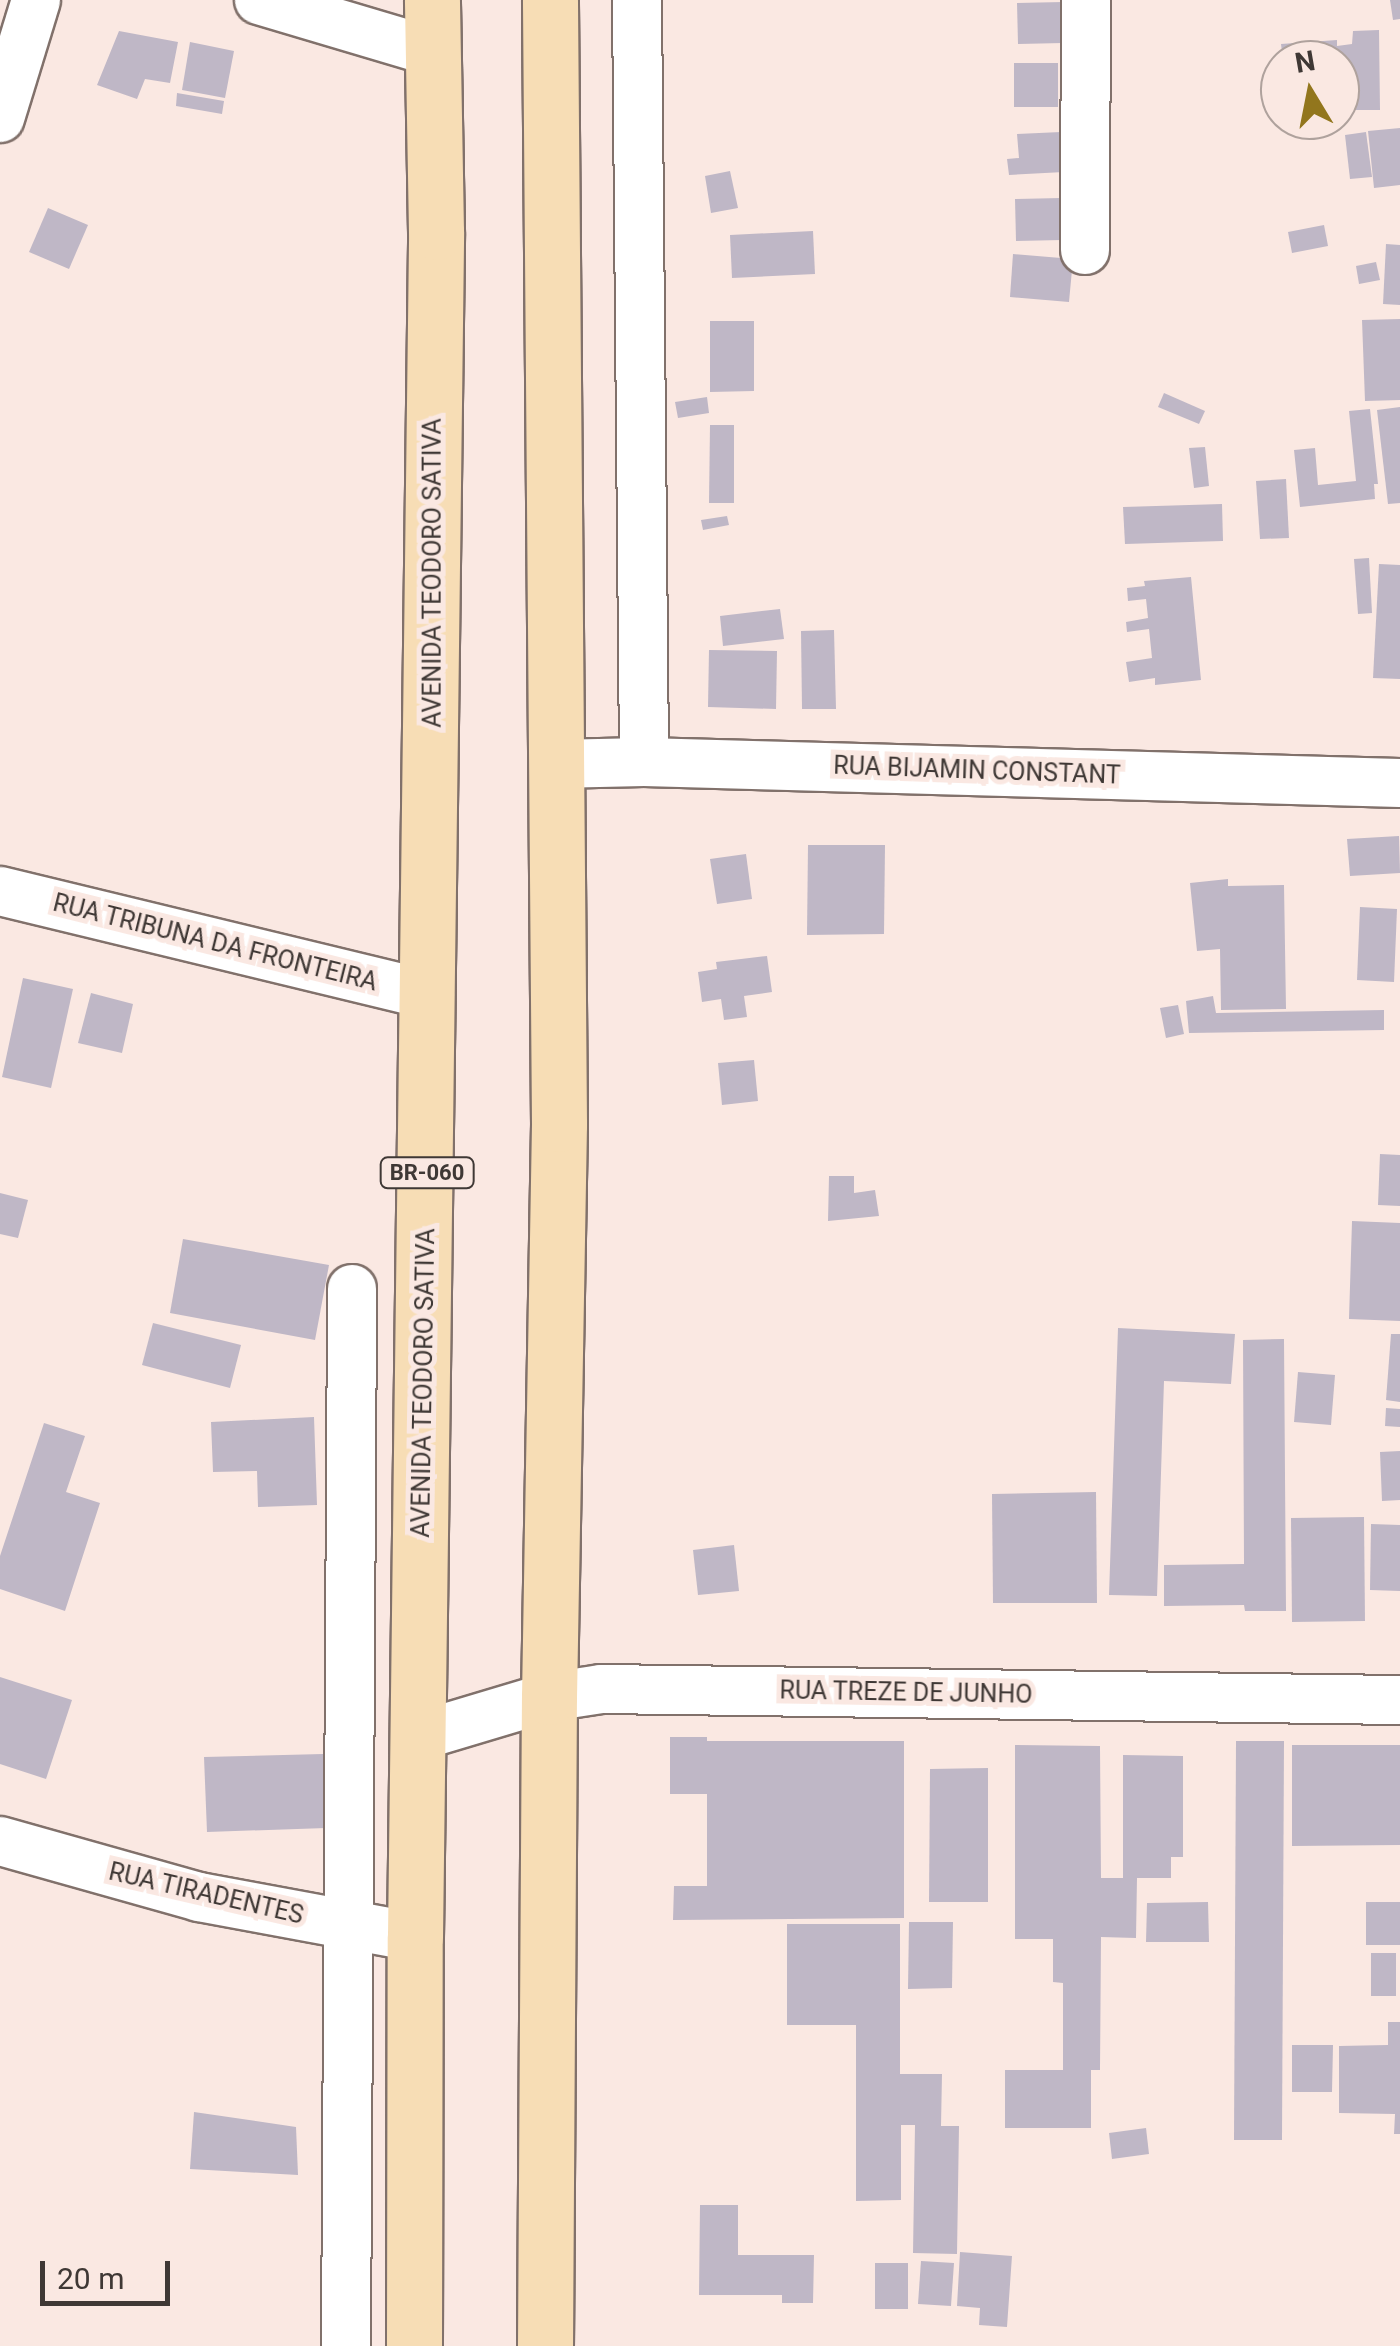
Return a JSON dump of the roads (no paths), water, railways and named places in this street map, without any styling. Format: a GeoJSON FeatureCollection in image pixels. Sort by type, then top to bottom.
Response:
{"type":"FeatureCollection","features":[{"type":"Feature","properties":{"kind":"main road"},"geometry":{"type":"LineString","coordinates":[[545,2346],[549,1697],[559,1124],[550,0]]}},
{"type":"Feature","properties":{"kind":"main road","name":"AVENIDA TEODORO SATIVA"},"geometry":{"type":"LineString","coordinates":[[414,2346],[415,1938],[430,994],[436,232],[432,26]]}},
{"type":"Feature","properties":{"kind":"street"},"geometry":{"type":"LineString","coordinates":[[0,118],[36,0]]}},
{"type":"Feature","properties":{"kind":"street"},"geometry":{"type":"LineString","coordinates":[[259,0],[432,26]]}},
{"type":"Feature","properties":{"kind":"street"},"geometry":{"type":"LineString","coordinates":[[637,0],[644,762]]}},
{"type":"Feature","properties":{"kind":"street"},"geometry":{"type":"LineString","coordinates":[[1086,0],[1086,250]]}},
{"type":"Feature","properties":{"kind":"street","name":"RUA BIJAMIN CONSTANT"},"geometry":{"type":"LineString","coordinates":[[554,764],[644,762],[1400,783]]}},
{"type":"Feature","properties":{"kind":"street","name":"RUA TRIBUNA DA FRONTEIRA"},"geometry":{"type":"LineString","coordinates":[[0,891],[430,994]]}},
{"type":"Feature","properties":{"kind":"street"},"geometry":{"type":"LineString","coordinates":[[346,2346],[352,1288]]}},
{"type":"Feature","properties":{"kind":"street","name":"RUA TREZE DE JUNHO"},"geometry":{"type":"LineString","coordinates":[[418,1736],[549,1697],[601,1689],[1400,1700]]}},
{"type":"Feature","properties":{"kind":"street","name":"RUA TIRADENTES"},"geometry":{"type":"LineString","coordinates":[[0,1841],[199,1896],[415,1938]]}}]}
